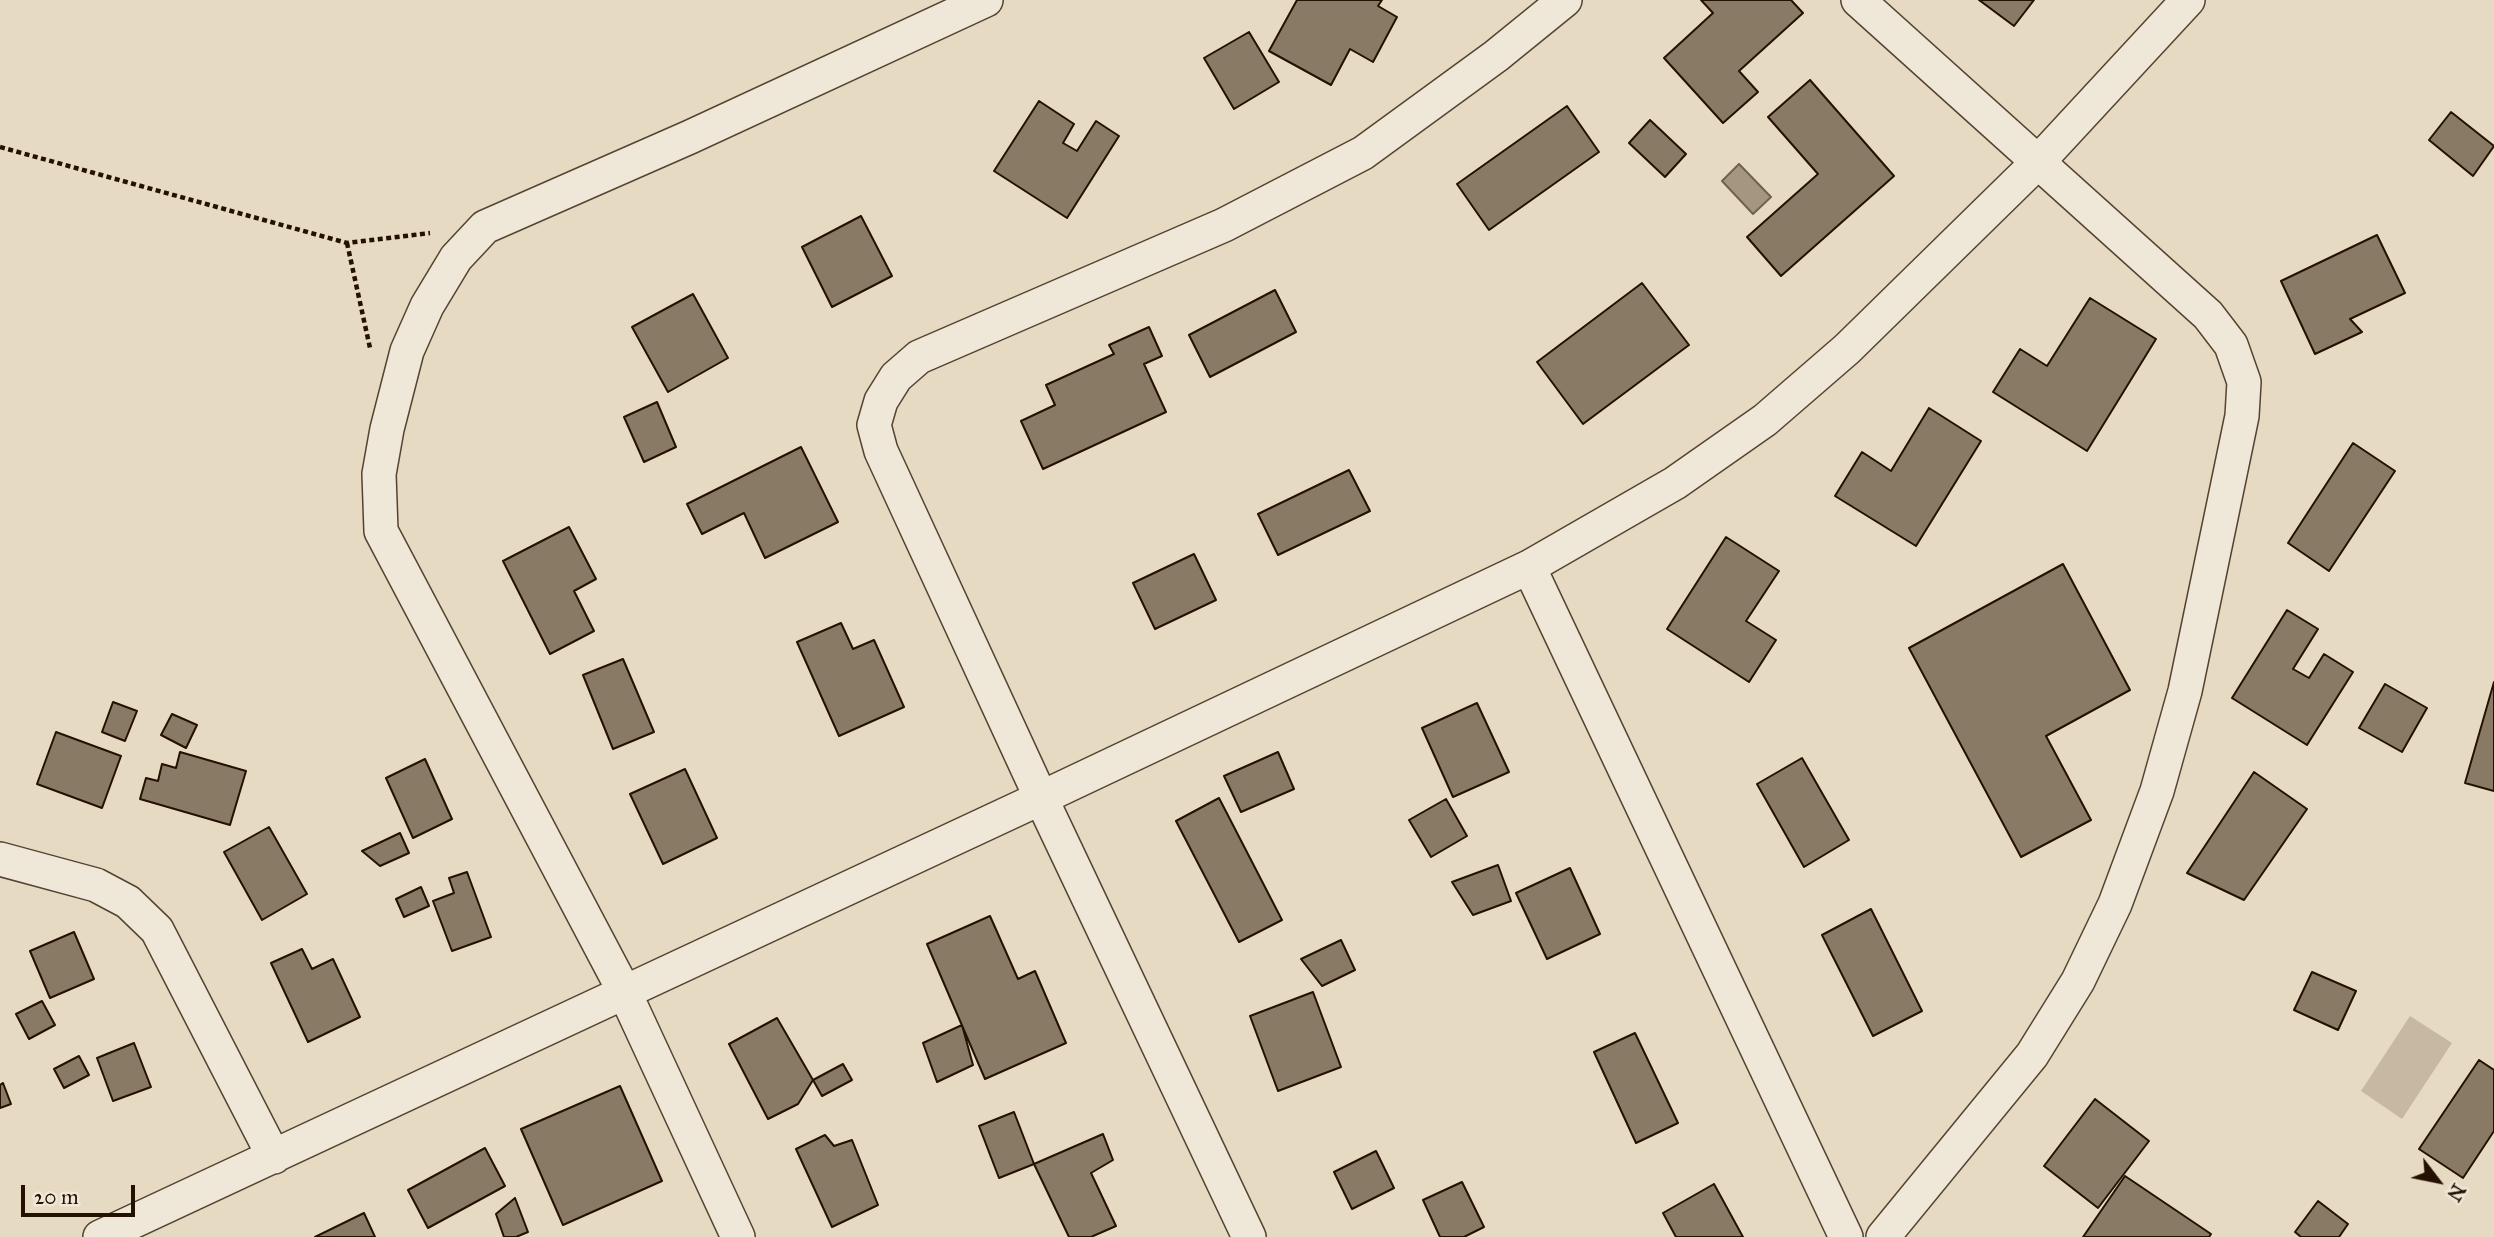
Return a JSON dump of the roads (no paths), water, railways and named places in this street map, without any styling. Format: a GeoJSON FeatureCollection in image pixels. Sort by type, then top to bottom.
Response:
{"type":"FeatureCollection","features":[{"type":"Feature","properties":{"kind":"street"},"geometry":{"type":"LineString","coordinates":[[738,1237],[624,991],[381,531],[379,474],[387,429],[407,351],[427,306],[456,258],[485,227],[690,137],[986,0]]}},
{"type":"Feature","properties":{"kind":"street"},"geometry":{"type":"LineString","coordinates":[[1250,1237],[1041,798],[881,451],[874,425],[881,401],[896,377],[919,357],[1224,225],[1363,153],[1496,56],[1565,0]]}},
{"type":"Feature","properties":{"kind":"street"},"geometry":{"type":"LineString","coordinates":[[1858,0],[2208,315],[2231,345],[2244,382],[2242,416],[2185,691],[2157,791],[2115,904],[2078,981],[2032,1055],[1883,1237]]}},
{"type":"Feature","properties":{"kind":"street"},"geometry":{"type":"LineString","coordinates":[[100,1237],[1529,567],[1675,484],[1765,420],[1847,349],[2038,162],[2188,0]]}},
{"type":"Feature","properties":{"kind":"street"},"geometry":{"type":"LineString","coordinates":[[1529,567],[1846,1237]]}},
{"type":"Feature","properties":{"kind":"street"},"geometry":{"type":"LineString","coordinates":[[0,859],[96,885],[128,902],[157,930],[274,1157]]}}]}
